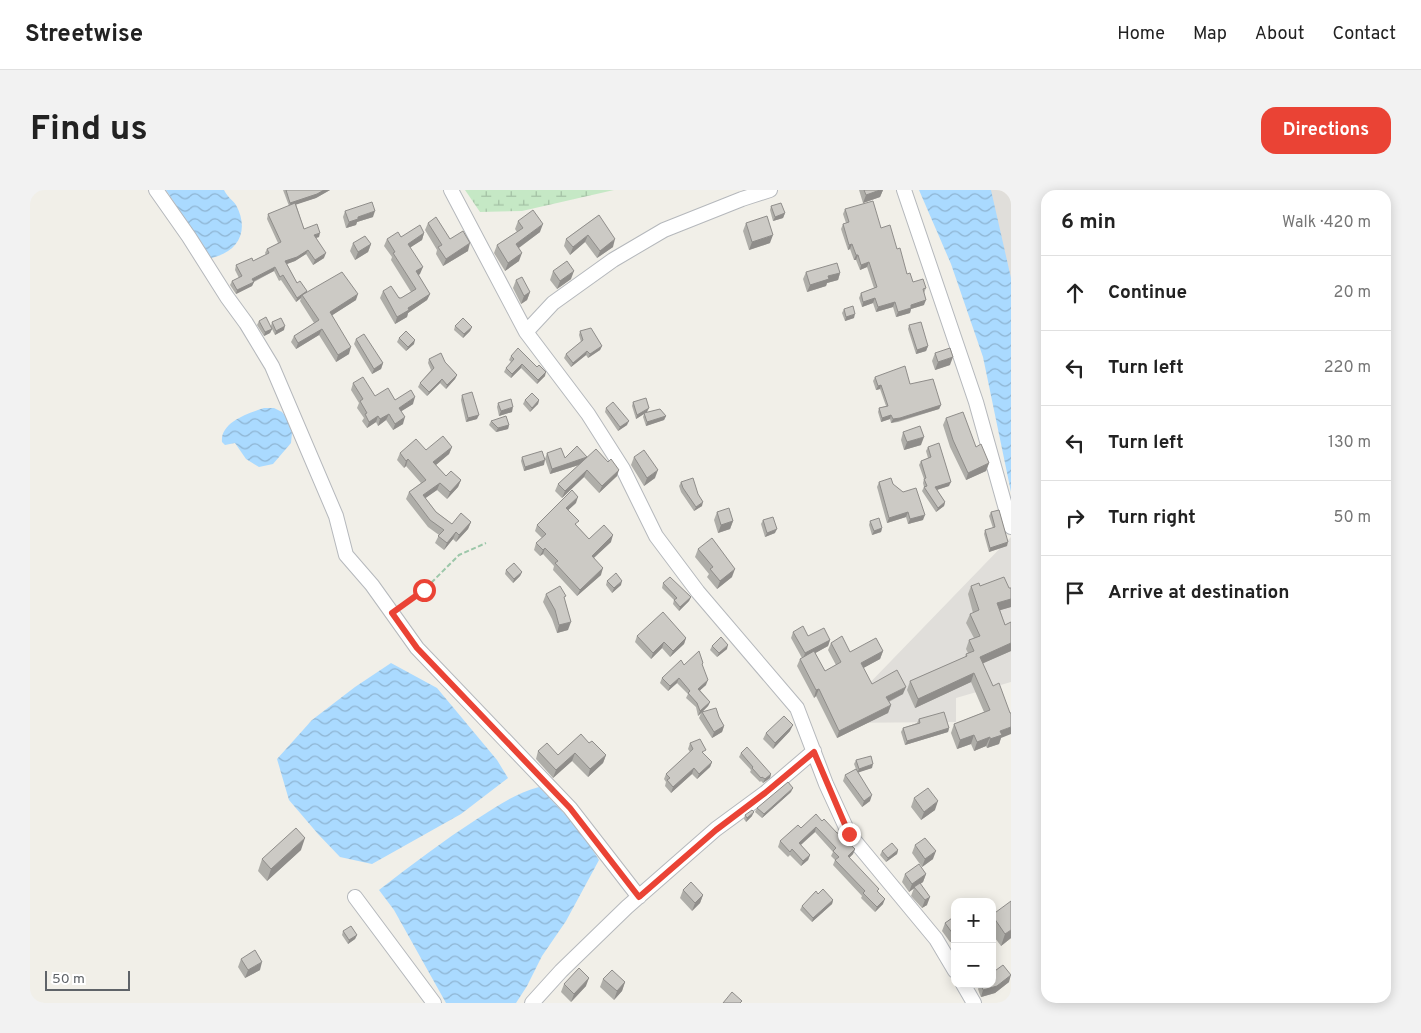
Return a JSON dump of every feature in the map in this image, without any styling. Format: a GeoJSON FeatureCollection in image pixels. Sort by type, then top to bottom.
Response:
{"type":"FeatureCollection","features":[{"type":"Feature","properties":{"kind":"street"},"geometry":{"type":"LineString","coordinates":[[156,190],[246,323],[272,366],[336,516],[346,555],[372,585],[417,648],[570,808],[639,897]]}},
{"type":"Feature","properties":{"kind":"street"},"geometry":{"type":"LineString","coordinates":[[451,190],[526,332],[593,422],[623,469],[656,536],[698,592],[797,708],[849,834],[936,939],[951,964]]}},
{"type":"Feature","properties":{"kind":"street"},"geometry":{"type":"LineString","coordinates":[[526,332],[553,303],[613,260],[664,230],[742,198],[770,190]]}},
{"type":"Feature","properties":{"kind":"street"},"geometry":{"type":"LineString","coordinates":[[904,190],[976,402],[1011,527]]}},
{"type":"Feature","properties":{"kind":"street"},"geometry":{"type":"LineString","coordinates":[[534,1002],[561,971],[639,897],[716,830],[765,793],[814,752]]}},
{"type":"Feature","properties":{"kind":"street"},"geometry":{"type":"LineString","coordinates":[[355,897],[434,1003]]}},
{"type":"Feature","properties":{"kind":"street"},"geometry":{"type":"LineString","coordinates":[[965,988],[974,1003]]}},
{"type":"Feature","properties":{"kind":"path"},"geometry":{"type":"LineString","coordinates":[[392,613],[424,590],[459,555],[486,543]]}},
{"type":"Feature","properties":{"kind":"shaded area"},"geometry":{"type":"Polygon","coordinates":[[[985,190],[1011,190],[1011,289],[985,190]]]}},
{"type":"Feature","properties":{"kind":"shaded area"},"geometry":{"type":"Polygon","coordinates":[[[1011,537],[1011,682],[956,698],[956,722],[831,723],[1011,537]]]}},
{"type":"Feature","properties":{"kind":"green space"},"geometry":{"type":"Polygon","coordinates":[[[465,190],[614,190],[522,211],[480,212],[465,190]]]}},
{"type":"Feature","properties":{"kind":"water"},"geometry":{"type":"Polygon","coordinates":[[[166,190],[224,190],[236,205],[240,214],[242,223],[239,239],[228,251],[211,258],[202,249],[166,190]]]}},
{"type":"Feature","properties":{"kind":"water"},"geometry":{"type":"Polygon","coordinates":[[[919,190],[991,190],[1011,278],[1011,492],[983,357],[951,264],[919,190]]]}},
{"type":"Feature","properties":{"kind":"water"},"geometry":{"type":"Polygon","coordinates":[[[264,408],[274,408],[282,412],[288,419],[292,433],[291,443],[273,464],[259,467],[246,459],[235,443],[225,445],[222,442],[223,435],[230,424],[237,419],[264,408]]]}},
{"type":"Feature","properties":{"kind":"water"},"geometry":{"type":"Polygon","coordinates":[[[391,663],[437,688],[497,760],[508,778],[461,814],[372,864],[340,857],[318,834],[289,800],[277,759],[312,720],[355,687],[391,663]]]}},
{"type":"Feature","properties":{"kind":"water"},"geometry":{"type":"Polygon","coordinates":[[[539,787],[580,830],[599,860],[566,921],[542,956],[516,1003],[446,1003],[394,910],[379,890],[415,862],[484,814],[515,796],[539,787]]]}},
{"type":"Feature","properties":{"kind":"building"},"geometry":{"type":"Polygon","coordinates":[[[286,190],[324,190],[290,203],[286,190]]]}},
{"type":"Feature","properties":{"kind":"building"},"geometry":{"type":"Polygon","coordinates":[[[864,190],[880,190],[866,195],[864,190]]]}},
{"type":"Feature","properties":{"kind":"building"},"geometry":{"type":"Polygon","coordinates":[[[873,201],[881,228],[890,225],[897,249],[900,248],[907,274],[910,273],[913,282],[923,279],[926,288],[923,289],[926,300],[898,312],[895,302],[878,307],[875,298],[863,302],[861,293],[877,287],[869,262],[861,265],[852,244],[849,245],[843,224],[849,222],[845,209],[873,201]]]}},
{"type":"Feature","properties":{"kind":"building"},"geometry":{"type":"Polygon","coordinates":[[[372,202],[375,211],[349,222],[345,211],[372,202]]]}},
{"type":"Feature","properties":{"kind":"building"},"geometry":{"type":"Polygon","coordinates":[[[295,203],[304,229],[317,224],[320,233],[314,235],[326,253],[315,260],[308,250],[297,257],[285,261],[297,283],[300,281],[307,291],[297,298],[283,275],[280,277],[275,267],[252,279],[254,282],[237,290],[232,281],[242,276],[236,265],[252,258],[253,261],[269,253],[267,249],[281,242],[268,214],[295,203]]]}},
{"type":"Feature","properties":{"kind":"building"},"geometry":{"type":"Polygon","coordinates":[[[781,203],[785,213],[775,217],[771,206],[781,203]]]}},
{"type":"Feature","properties":{"kind":"building"},"geometry":{"type":"Polygon","coordinates":[[[533,210],[543,224],[516,244],[522,253],[508,263],[497,245],[523,228],[518,221],[533,210]]]}},
{"type":"Feature","properties":{"kind":"building"},"geometry":{"type":"Polygon","coordinates":[[[599,215],[615,239],[600,251],[588,235],[573,247],[566,239],[599,215]]]}},
{"type":"Feature","properties":{"kind":"building"},"geometry":{"type":"Polygon","coordinates":[[[767,216],[773,235],[752,242],[746,223],[767,216]]]}},
{"type":"Feature","properties":{"kind":"building"},"geometry":{"type":"Polygon","coordinates":[[[436,217],[450,239],[463,231],[470,243],[446,259],[438,247],[442,245],[428,223],[436,217]]]}},
{"type":"Feature","properties":{"kind":"building"},"geometry":{"type":"Polygon","coordinates":[[[420,225],[424,233],[408,244],[423,267],[416,271],[430,294],[397,317],[383,291],[391,286],[399,298],[401,298],[416,289],[393,253],[395,252],[387,239],[398,232],[401,237],[420,225]]]}},
{"type":"Feature","properties":{"kind":"building"},"geometry":{"type":"Polygon","coordinates":[[[365,236],[371,244],[358,252],[353,243],[365,236]]]}},
{"type":"Feature","properties":{"kind":"building"},"geometry":{"type":"Polygon","coordinates":[[[567,261],[574,271],[560,281],[553,271],[567,261]]]}},
{"type":"Feature","properties":{"kind":"building"},"geometry":{"type":"Polygon","coordinates":[[[837,263],[840,273],[828,276],[829,279],[810,285],[806,272],[837,263]]]}},
{"type":"Feature","properties":{"kind":"building"},"geometry":{"type":"Polygon","coordinates":[[[342,272],[358,294],[330,312],[351,347],[338,355],[322,329],[298,343],[294,336],[319,320],[302,295],[342,272]]]}},
{"type":"Feature","properties":{"kind":"building"},"geometry":{"type":"Polygon","coordinates":[[[522,277],[530,292],[524,296],[516,280],[522,277]]]}},
{"type":"Feature","properties":{"kind":"building"},"geometry":{"type":"Polygon","coordinates":[[[853,306],[855,314],[846,317],[844,309],[853,306]]]}},
{"type":"Feature","properties":{"kind":"building"},"geometry":{"type":"Polygon","coordinates":[[[266,317],[272,329],[265,332],[259,321],[266,317]]]}},
{"type":"Feature","properties":{"kind":"building"},"geometry":{"type":"Polygon","coordinates":[[[281,318],[285,326],[276,331],[272,322],[281,318]]]}},
{"type":"Feature","properties":{"kind":"building"},"geometry":{"type":"Polygon","coordinates":[[[463,318],[472,327],[464,334],[455,326],[463,318]]]}},
{"type":"Feature","properties":{"kind":"building"},"geometry":{"type":"Polygon","coordinates":[[[921,322],[928,346],[917,350],[909,325],[921,322]]]}},
{"type":"Feature","properties":{"kind":"building"},"geometry":{"type":"Polygon","coordinates":[[[591,328],[602,346],[590,354],[587,351],[573,363],[566,354],[583,340],[580,331],[591,328]]]}},
{"type":"Feature","properties":{"kind":"building"},"geometry":{"type":"Polygon","coordinates":[[[406,331],[415,340],[408,347],[399,338],[406,331]]]}},
{"type":"Feature","properties":{"kind":"building"},"geometry":{"type":"Polygon","coordinates":[[[364,334],[383,363],[374,369],[356,339],[364,334]]]}},
{"type":"Feature","properties":{"kind":"building"},"geometry":{"type":"Polygon","coordinates":[[[518,348],[537,367],[539,365],[546,372],[538,380],[522,364],[512,374],[506,368],[514,359],[511,356],[518,348]]]}},
{"type":"Feature","properties":{"kind":"building"},"geometry":{"type":"Polygon","coordinates":[[[950,348],[953,357],[938,362],[935,353],[950,348]]]}},
{"type":"Feature","properties":{"kind":"building"},"geometry":{"type":"Polygon","coordinates":[[[441,353],[445,362],[457,375],[447,385],[442,379],[429,392],[420,383],[434,368],[429,359],[441,353]]]}},
{"type":"Feature","properties":{"kind":"building"},"geometry":{"type":"Polygon","coordinates":[[[905,366],[910,384],[933,379],[941,405],[900,418],[893,419],[891,415],[882,418],[879,408],[888,406],[881,385],[878,386],[875,377],[905,366]]]}},
{"type":"Feature","properties":{"kind":"building"},"geometry":{"type":"Polygon","coordinates":[[[363,377],[375,396],[388,388],[395,400],[411,390],[415,397],[399,408],[405,417],[395,424],[389,414],[380,419],[378,416],[369,422],[365,414],[367,413],[360,401],[363,399],[353,383],[363,377]]]}},
{"type":"Feature","properties":{"kind":"building"},"geometry":{"type":"Polygon","coordinates":[[[472,392],[479,415],[468,418],[462,395],[472,392]]]}},
{"type":"Feature","properties":{"kind":"building"},"geometry":{"type":"Polygon","coordinates":[[[532,393],[539,400],[532,408],[525,400],[532,393]]]}},
{"type":"Feature","properties":{"kind":"building"},"geometry":{"type":"Polygon","coordinates":[[[646,398],[649,408],[637,415],[633,402],[646,398]]]}},
{"type":"Feature","properties":{"kind":"building"},"geometry":{"type":"Polygon","coordinates":[[[511,399],[513,407],[501,411],[498,403],[511,399]]]}},
{"type":"Feature","properties":{"kind":"building"},"geometry":{"type":"Polygon","coordinates":[[[613,402],[629,421],[620,427],[606,408],[613,402]]]}},
{"type":"Feature","properties":{"kind":"building"},"geometry":{"type":"Polygon","coordinates":[[[660,409],[666,416],[647,422],[644,413],[660,409]]]}},
{"type":"Feature","properties":{"kind":"building"},"geometry":{"type":"Polygon","coordinates":[[[963,412],[976,447],[981,444],[989,463],[968,473],[953,440],[946,418],[963,412]]]}},
{"type":"Feature","properties":{"kind":"building"},"geometry":{"type":"Polygon","coordinates":[[[506,416],[509,425],[498,428],[491,421],[506,416]]]}},
{"type":"Feature","properties":{"kind":"building"},"geometry":{"type":"Polygon","coordinates":[[[920,426],[924,437],[907,442],[903,432],[920,426]]]}},
{"type":"Feature","properties":{"kind":"building"},"geometry":{"type":"Polygon","coordinates":[[[443,436],[452,447],[433,462],[446,476],[451,471],[461,480],[450,492],[440,483],[423,495],[436,512],[452,524],[461,513],[471,522],[459,535],[456,532],[447,543],[438,536],[444,530],[430,520],[409,492],[426,480],[408,459],[406,461],[400,453],[416,439],[426,450],[443,436]]]}},
{"type":"Feature","properties":{"kind":"building"},"geometry":{"type":"Polygon","coordinates":[[[939,443],[951,482],[935,487],[945,502],[938,508],[924,487],[927,486],[921,461],[931,457],[928,447],[939,443]]]}},
{"type":"Feature","properties":{"kind":"building"},"geometry":{"type":"Polygon","coordinates":[[[577,446],[587,457],[552,469],[547,453],[561,448],[565,458],[577,446]]]}},
{"type":"Feature","properties":{"kind":"building"},"geometry":{"type":"Polygon","coordinates":[[[596,449],[608,462],[611,459],[619,470],[602,486],[587,470],[565,491],[558,484],[596,449]]]}},
{"type":"Feature","properties":{"kind":"building"},"geometry":{"type":"Polygon","coordinates":[[[644,450],[658,470],[647,478],[634,457],[644,450]]]}},
{"type":"Feature","properties":{"kind":"building"},"geometry":{"type":"Polygon","coordinates":[[[542,451],[545,460],[525,467],[522,457],[542,451]]]}},
{"type":"Feature","properties":{"kind":"building"},"geometry":{"type":"Polygon","coordinates":[[[693,478],[698,494],[703,502],[696,507],[681,482],[693,478]]]}},
{"type":"Feature","properties":{"kind":"building"},"geometry":{"type":"Polygon","coordinates":[[[891,478],[893,484],[903,492],[916,488],[925,515],[910,519],[908,512],[889,518],[879,482],[891,478]]]}},
{"type":"Feature","properties":{"kind":"building"},"geometry":{"type":"Polygon","coordinates":[[[572,490],[578,497],[566,508],[579,521],[575,524],[589,539],[604,525],[613,535],[592,556],[603,568],[580,590],[555,563],[558,561],[545,548],[543,550],[536,543],[546,534],[537,525],[572,490]]]}},
{"type":"Feature","properties":{"kind":"building"},"geometry":{"type":"Polygon","coordinates":[[[729,508],[733,521],[721,525],[717,512],[729,508]]]}},
{"type":"Feature","properties":{"kind":"building"},"geometry":{"type":"Polygon","coordinates":[[[999,510],[1008,542],[990,548],[985,530],[995,527],[991,512],[999,510]]]}},
{"type":"Feature","properties":{"kind":"building"},"geometry":{"type":"Polygon","coordinates":[[[773,517],[777,529],[767,533],[763,520],[773,517]]]}},
{"type":"Feature","properties":{"kind":"building"},"geometry":{"type":"Polygon","coordinates":[[[879,518],[882,528],[874,531],[870,521],[879,518]]]}},
{"type":"Feature","properties":{"kind":"building"},"geometry":{"type":"Polygon","coordinates":[[[712,538],[735,569],[720,581],[710,569],[713,567],[698,549],[712,538]]]}},
{"type":"Feature","properties":{"kind":"building"},"geometry":{"type":"Polygon","coordinates":[[[514,563],[522,572],[514,579],[506,570],[514,563]]]}},
{"type":"Feature","properties":{"kind":"building"},"geometry":{"type":"Polygon","coordinates":[[[616,573],[622,581],[614,588],[607,581],[616,573]]]}},
{"type":"Feature","properties":{"kind":"building"},"geometry":{"type":"Polygon","coordinates":[[[670,577],[691,597],[680,607],[674,600],[677,598],[663,583],[670,577]]]}},
{"type":"Feature","properties":{"kind":"building"},"geometry":{"type":"Polygon","coordinates":[[[1004,577],[1009,588],[1011,588],[1011,599],[997,603],[1005,625],[1011,622],[1011,643],[980,657],[993,686],[999,683],[1011,713],[1011,727],[1000,731],[1002,735],[990,739],[990,737],[977,742],[974,735],[960,740],[954,724],[990,710],[974,673],[918,699],[910,681],[967,656],[966,654],[974,651],[969,640],[980,636],[970,614],[979,610],[971,586],[979,583],[980,586],[1004,577]]]}},
{"type":"Feature","properties":{"kind":"building"},"geometry":{"type":"Polygon","coordinates":[[[560,586],[566,596],[564,597],[571,622],[559,625],[555,610],[546,594],[560,586]]]}},
{"type":"Feature","properties":{"kind":"building"},"geometry":{"type":"Polygon","coordinates":[[[663,612],[686,638],[673,651],[664,642],[653,653],[637,636],[663,612]]]}},
{"type":"Feature","properties":{"kind":"building"},"geometry":{"type":"Polygon","coordinates":[[[803,626],[808,636],[824,628],[830,640],[805,653],[793,632],[803,626]]]}},
{"type":"Feature","properties":{"kind":"building"},"geometry":{"type":"Polygon","coordinates":[[[842,636],[850,652],[876,638],[883,651],[861,663],[872,684],[897,670],[906,687],[886,697],[891,705],[839,731],[819,689],[816,690],[800,659],[814,651],[825,671],[841,662],[831,643],[842,636]]]}},
{"type":"Feature","properties":{"kind":"building"},"geometry":{"type":"Polygon","coordinates":[[[721,637],[728,645],[719,653],[712,646],[721,637]]]}},
{"type":"Feature","properties":{"kind":"building"},"geometry":{"type":"Polygon","coordinates":[[[699,651],[708,680],[698,689],[710,702],[700,711],[697,703],[688,693],[690,691],[679,678],[670,686],[662,678],[681,660],[684,665],[699,651]]]}},
{"type":"Feature","properties":{"kind":"building"},"geometry":{"type":"Polygon","coordinates":[[[716,708],[724,726],[714,732],[702,712],[716,708]]]}},
{"type":"Feature","properties":{"kind":"building"},"geometry":{"type":"Polygon","coordinates":[[[944,712],[949,728],[907,741],[903,728],[920,723],[919,719],[944,712]]]}},
{"type":"Feature","properties":{"kind":"building"},"geometry":{"type":"Polygon","coordinates":[[[784,716],[793,725],[775,743],[766,733],[784,716]]]}},
{"type":"Feature","properties":{"kind":"building"},"geometry":{"type":"Polygon","coordinates":[[[581,734],[589,743],[592,741],[606,755],[590,769],[575,753],[556,770],[538,751],[547,743],[558,755],[581,734]]]}},
{"type":"Feature","properties":{"kind":"building"},"geometry":{"type":"Polygon","coordinates":[[[700,739],[706,750],[702,752],[712,762],[699,774],[694,768],[673,787],[667,780],[670,778],[666,774],[693,749],[690,743],[700,739]]]}},
{"type":"Feature","properties":{"kind":"building"},"geometry":{"type":"Polygon","coordinates":[[[747,747],[771,774],[765,779],[761,778],[741,753],[747,747]]]}},
{"type":"Feature","properties":{"kind":"building"},"geometry":{"type":"Polygon","coordinates":[[[871,756],[873,764],[859,769],[856,760],[871,756]]]}},
{"type":"Feature","properties":{"kind":"building"},"geometry":{"type":"Polygon","coordinates":[[[856,769],[872,795],[864,801],[845,775],[856,769]]]}},
{"type":"Feature","properties":{"kind":"building"},"geometry":{"type":"Polygon","coordinates":[[[788,782],[793,788],[764,814],[757,808],[788,782]]]}},
{"type":"Feature","properties":{"kind":"building"},"geometry":{"type":"Polygon","coordinates":[[[928,788],[938,801],[924,812],[914,798],[928,788]]]}},
{"type":"Feature","properties":{"kind":"building"},"geometry":{"type":"Polygon","coordinates":[[[752,810],[754,812],[747,818],[745,815],[752,810]]]}},
{"type":"Feature","properties":{"kind":"building"},"geometry":{"type":"Polygon","coordinates":[[[816,814],[822,821],[824,819],[855,849],[848,856],[879,889],[877,891],[885,899],[877,907],[863,893],[865,891],[835,860],[839,857],[833,851],[836,848],[816,827],[799,843],[810,855],[803,861],[792,849],[790,852],[780,841],[798,825],[801,828],[816,814]]]}},
{"type":"Feature","properties":{"kind":"building"},"geometry":{"type":"Polygon","coordinates":[[[296,828],[305,838],[271,869],[262,859],[296,828]]]}},
{"type":"Feature","properties":{"kind":"building"},"geometry":{"type":"Polygon","coordinates":[[[925,838],[936,851],[925,859],[915,845],[925,838]]]}},
{"type":"Feature","properties":{"kind":"building"},"geometry":{"type":"Polygon","coordinates":[[[892,843],[898,850],[888,858],[882,851],[892,843]]]}},
{"type":"Feature","properties":{"kind":"building"},"geometry":{"type":"Polygon","coordinates":[[[919,864],[926,874],[912,884],[905,874],[919,864]]]}},
{"type":"Feature","properties":{"kind":"building"},"geometry":{"type":"Polygon","coordinates":[[[691,882],[703,895],[695,903],[683,890],[691,882]]]}},
{"type":"Feature","properties":{"kind":"building"},"geometry":{"type":"Polygon","coordinates":[[[920,883],[930,897],[925,900],[914,887],[920,883]]]}},
{"type":"Feature","properties":{"kind":"building"},"geometry":{"type":"Polygon","coordinates":[[[823,889],[833,900],[813,918],[802,906],[816,891],[818,894],[823,889]]]}},
{"type":"Feature","properties":{"kind":"building"},"geometry":{"type":"Polygon","coordinates":[[[1011,901],[1011,930],[1005,934],[996,921],[996,912],[1011,901]]]}},
{"type":"Feature","properties":{"kind":"building"},"geometry":{"type":"Polygon","coordinates":[[[951,919],[951,931],[945,923],[951,919]]]}},
{"type":"Feature","properties":{"kind":"building"},"geometry":{"type":"Polygon","coordinates":[[[351,926],[357,935],[349,940],[343,931],[351,926]]]}},
{"type":"Feature","properties":{"kind":"building"},"geometry":{"type":"Polygon","coordinates":[[[255,950],[262,962],[248,970],[241,959],[255,950]]]}},
{"type":"Feature","properties":{"kind":"building"},"geometry":{"type":"Polygon","coordinates":[[[1003,965],[1011,975],[996,986],[996,970],[1003,965]]]}},
{"type":"Feature","properties":{"kind":"building"},"geometry":{"type":"Polygon","coordinates":[[[579,968],[589,978],[574,994],[564,984],[579,968]]]}},
{"type":"Feature","properties":{"kind":"building"},"geometry":{"type":"Polygon","coordinates":[[[612,970],[625,982],[617,991],[603,979],[612,970]]]}},
{"type":"Feature","properties":{"kind":"building"},"geometry":{"type":"Polygon","coordinates":[[[732,992],[742,1001],[740,1003],[723,1003],[732,992]]]}},
{"type":"Feature","properties":{"kind":"route"},"geometry":{"type":"LineString","coordinates":[[424,590],[392,613],[417,648],[570,808],[639,897],[716,830],[765,793],[814,752],[826,784],[849,834]]}}]}
